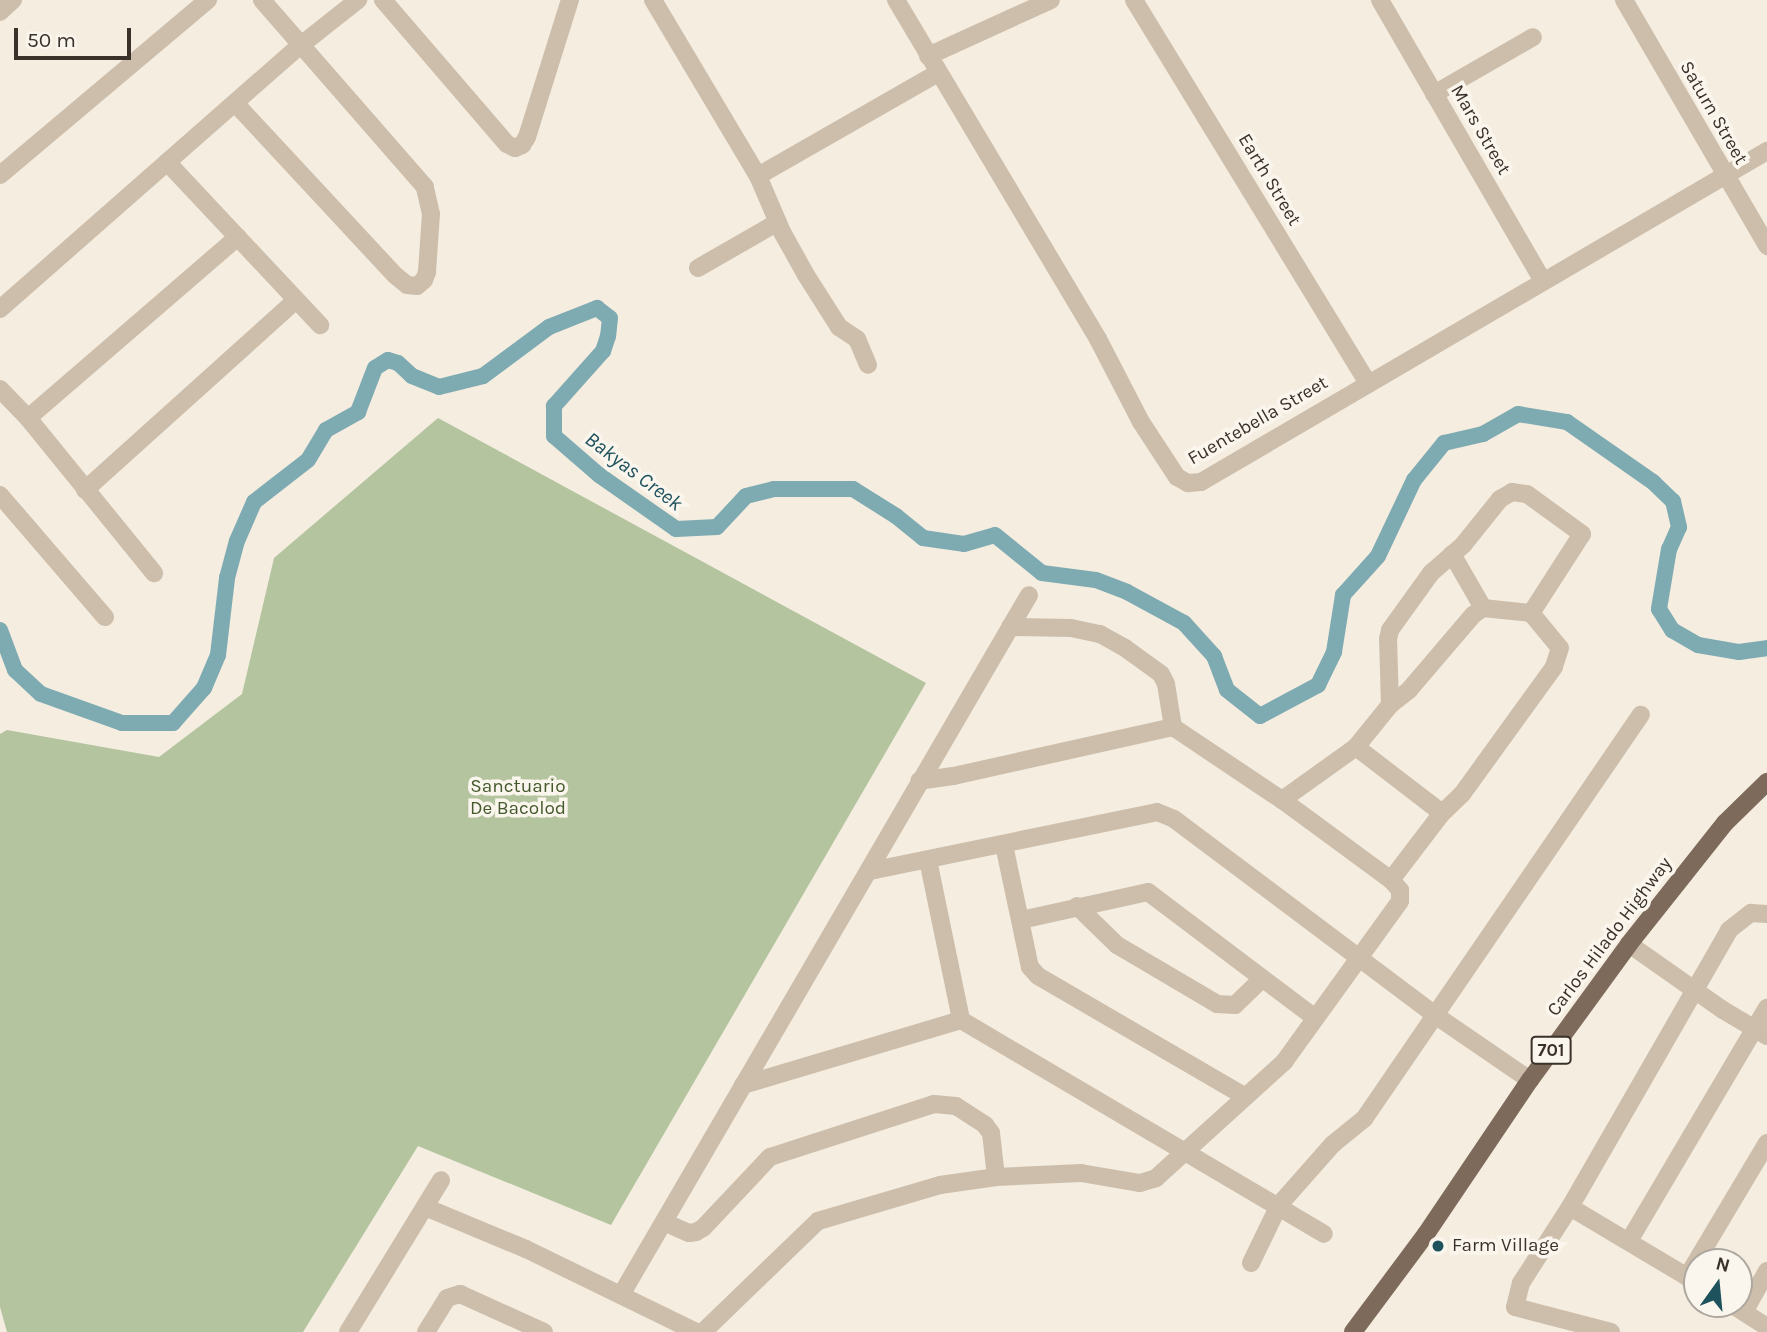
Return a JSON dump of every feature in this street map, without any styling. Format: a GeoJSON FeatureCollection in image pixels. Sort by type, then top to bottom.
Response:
{"type":"FeatureCollection","features":[{"type":"Feature","properties":{"kind":"main road","name":"Carlos Hilado Highway"},"geometry":{"type":"LineString","coordinates":[[1353,1332],[1426,1234],[1530,1080],[1629,944],[1725,823],[1767,782]]}},
{"type":"Feature","properties":{"kind":"street"},"geometry":{"type":"LineString","coordinates":[[0,12],[13,0]]}},
{"type":"Feature","properties":{"kind":"street"},"geometry":{"type":"LineString","coordinates":[[0,175],[208,0]]}},
{"type":"Feature","properties":{"kind":"street"},"geometry":{"type":"LineString","coordinates":[[235,103],[396,276],[407,285],[417,286],[427,272],[431,214],[425,187],[262,0]]}},
{"type":"Feature","properties":{"kind":"street"},"geometry":{"type":"LineString","coordinates":[[0,309],[301,46],[358,0]]}},
{"type":"Feature","properties":{"kind":"street"},"geometry":{"type":"LineString","coordinates":[[383,0],[507,144],[515,148],[522,145],[527,137],[570,0]]}},
{"type":"Feature","properties":{"kind":"street"},"geometry":{"type":"LineString","coordinates":[[653,0],[758,176],[778,222],[835,321],[853,335],[868,365]]}},
{"type":"Feature","properties":{"kind":"street","name":"Fuentebella Street"},"geometry":{"type":"LineString","coordinates":[[896,0],[1098,339],[1141,422],[1183,482],[1201,482],[1367,382],[1767,151]]}},
{"type":"Feature","properties":{"kind":"street"},"geometry":{"type":"LineString","coordinates":[[928,56],[1051,0]]}},
{"type":"Feature","properties":{"kind":"street","name":"Earth Street"},"geometry":{"type":"LineString","coordinates":[[1134,0],[1367,382]]}},
{"type":"Feature","properties":{"kind":"street","name":"Mars Street"},"geometry":{"type":"LineString","coordinates":[[1380,0],[1544,281]]}},
{"type":"Feature","properties":{"kind":"street","name":"Saturn Street"},"geometry":{"type":"LineString","coordinates":[[1624,0],[1767,246]]}},
{"type":"Feature","properties":{"kind":"street"},"geometry":{"type":"LineString","coordinates":[[1434,94],[1533,37]]}},
{"type":"Feature","properties":{"kind":"street"},"geometry":{"type":"LineString","coordinates":[[758,176],[938,73]]}},
{"type":"Feature","properties":{"kind":"street"},"geometry":{"type":"LineString","coordinates":[[167,162],[320,325]]}},
{"type":"Feature","properties":{"kind":"street"},"geometry":{"type":"LineString","coordinates":[[698,268],[778,222]]}},
{"type":"Feature","properties":{"kind":"street"},"geometry":{"type":"LineString","coordinates":[[28,418],[238,237]]}},
{"type":"Feature","properties":{"kind":"street"},"geometry":{"type":"LineString","coordinates":[[85,490],[295,300]]}},
{"type":"Feature","properties":{"kind":"street"},"geometry":{"type":"LineString","coordinates":[[0,389],[28,418],[154,573]]}},
{"type":"Feature","properties":{"kind":"street"},"geometry":{"type":"LineString","coordinates":[[1390,705],[1388,635],[1430,573],[1478,529],[1500,499],[1512,492],[1527,494],[1579,529],[1581,539],[1531,613]]}},
{"type":"Feature","properties":{"kind":"street"},"geometry":{"type":"LineString","coordinates":[[0,495],[105,617]]}},
{"type":"Feature","properties":{"kind":"street"},"geometry":{"type":"LineString","coordinates":[[1452,554],[1483,608]]}},
{"type":"Feature","properties":{"kind":"street"},"geometry":{"type":"LineString","coordinates":[[621,1295],[1029,595]]}},
{"type":"Feature","properties":{"kind":"street"},"geometry":{"type":"LineString","coordinates":[[1282,800],[1356,747],[1390,705],[1409,690],[1465,624],[1483,608],[1531,613],[1558,642],[1560,655],[1462,794],[1442,813],[1391,880]]}},
{"type":"Feature","properties":{"kind":"street"},"geometry":{"type":"LineString","coordinates":[[1010,627],[1071,628],[1100,634],[1125,648],[1161,674],[1166,684],[1173,727]]}},
{"type":"Feature","properties":{"kind":"street"},"geometry":{"type":"LineString","coordinates":[[1251,1263],[1279,1205],[1333,1144],[1364,1119],[1641,715]]}},
{"type":"Feature","properties":{"kind":"street"},"geometry":{"type":"LineString","coordinates":[[703,1332],[818,1220],[940,1185],[996,1177],[1081,1172],[1140,1183],[1156,1178],[1284,1062],[1297,1047],[1314,1017],[1357,956],[1400,901],[1401,890],[1391,880],[1282,800],[1173,727],[953,776],[919,781]]}},
{"type":"Feature","properties":{"kind":"street"},"geometry":{"type":"LineString","coordinates":[[1356,747],[1442,813]]}},
{"type":"Feature","properties":{"kind":"street"},"geometry":{"type":"LineString","coordinates":[[870,871],[1157,811],[1174,819],[1436,1016],[1530,1080]]}},
{"type":"Feature","properties":{"kind":"street"},"geometry":{"type":"LineString","coordinates":[[1004,845],[1030,967],[1038,976],[1244,1096]]}},
{"type":"Feature","properties":{"kind":"street"},"geometry":{"type":"LineString","coordinates":[[928,860],[961,1020]]}},
{"type":"Feature","properties":{"kind":"street"},"geometry":{"type":"LineString","coordinates":[[1021,919],[1143,891],[1156,895],[1314,1017]]}},
{"type":"Feature","properties":{"kind":"street"},"geometry":{"type":"LineString","coordinates":[[1077,906],[1117,945],[1217,1004],[1235,1005],[1262,979]]}},
{"type":"Feature","properties":{"kind":"street"},"geometry":{"type":"LineString","coordinates":[[1611,1332],[1515,1307],[1521,1283],[1570,1207],[1693,988],[1733,924],[1751,913],[1767,914]]}},
{"type":"Feature","properties":{"kind":"street"},"geometry":{"type":"LineString","coordinates":[[1629,944],[1761,1032]]}},
{"type":"Feature","properties":{"kind":"street"},"geometry":{"type":"LineString","coordinates":[[1629,1241],[1761,1032],[1767,1008]]}},
{"type":"Feature","properties":{"kind":"street"},"geometry":{"type":"LineString","coordinates":[[743,1085],[961,1020],[1185,1153],[1279,1205],[1324,1234]]}},
{"type":"Feature","properties":{"kind":"street"},"geometry":{"type":"LineString","coordinates":[[664,1222],[689,1233],[696,1232],[703,1228],[770,1157],[934,1104],[956,1106],[985,1125],[991,1133],[996,1177]]}},
{"type":"Feature","properties":{"kind":"street"},"geometry":{"type":"LineString","coordinates":[[1710,1248],[1767,1143]]}},
{"type":"Feature","properties":{"kind":"street"},"geometry":{"type":"LineString","coordinates":[[348,1332],[441,1180]]}},
{"type":"Feature","properties":{"kind":"street"},"geometry":{"type":"LineString","coordinates":[[425,1207],[473,1225],[696,1332]]}},
{"type":"Feature","properties":{"kind":"street"},"geometry":{"type":"LineString","coordinates":[[1570,1207],[1683,1274]]}},
{"type":"Feature","properties":{"kind":"street"},"geometry":{"type":"LineString","coordinates":[[1753,1288],[1767,1271]]}},
{"type":"Feature","properties":{"kind":"street"},"geometry":{"type":"LineString","coordinates":[[426,1332],[447,1298],[460,1294],[544,1332]]}},
{"type":"Feature","properties":{"kind":"green space","name":"Sanctuario De Bacolod"},"geometry":{"type":"Polygon","coordinates":[[[438,418],[926,683],[611,1225],[418,1146],[303,1332],[7,1332],[0,1307],[0,734],[7,730],[159,757],[242,694],[274,558],[438,418]]]}},
{"type":"Feature","properties":{"kind":"waterway","name":"Bakyas Creek"},"geometry":{"type":"LineString","coordinates":[[0,630],[15,670],[41,694],[122,723],[173,723],[204,688],[218,655],[227,578],[237,541],[254,502],[308,460],[326,430],[358,412],[375,368],[388,360],[398,363],[412,376],[439,387],[483,376],[549,327],[597,308],[610,318],[603,351],[554,406],[554,436],[599,475],[676,529],[717,527],[746,496],[774,489],[853,489],[896,516],[923,538],[964,544],[995,535],[1042,573],[1096,580],[1127,592],[1184,623],[1214,656],[1227,690],[1260,716],[1318,685],[1334,652],[1343,595],[1378,556],[1414,480],[1444,443],[1483,434],[1518,414],[1567,422],[1653,482],[1673,501],[1679,527],[1669,549],[1659,609],[1672,630],[1698,645],[1739,652],[1767,648]]}},
{"type":"Feature","properties":{"kind":"place","name":"Farm Village"},"geometry":{"type":"Point","coordinates":[1438,1246]}}]}
